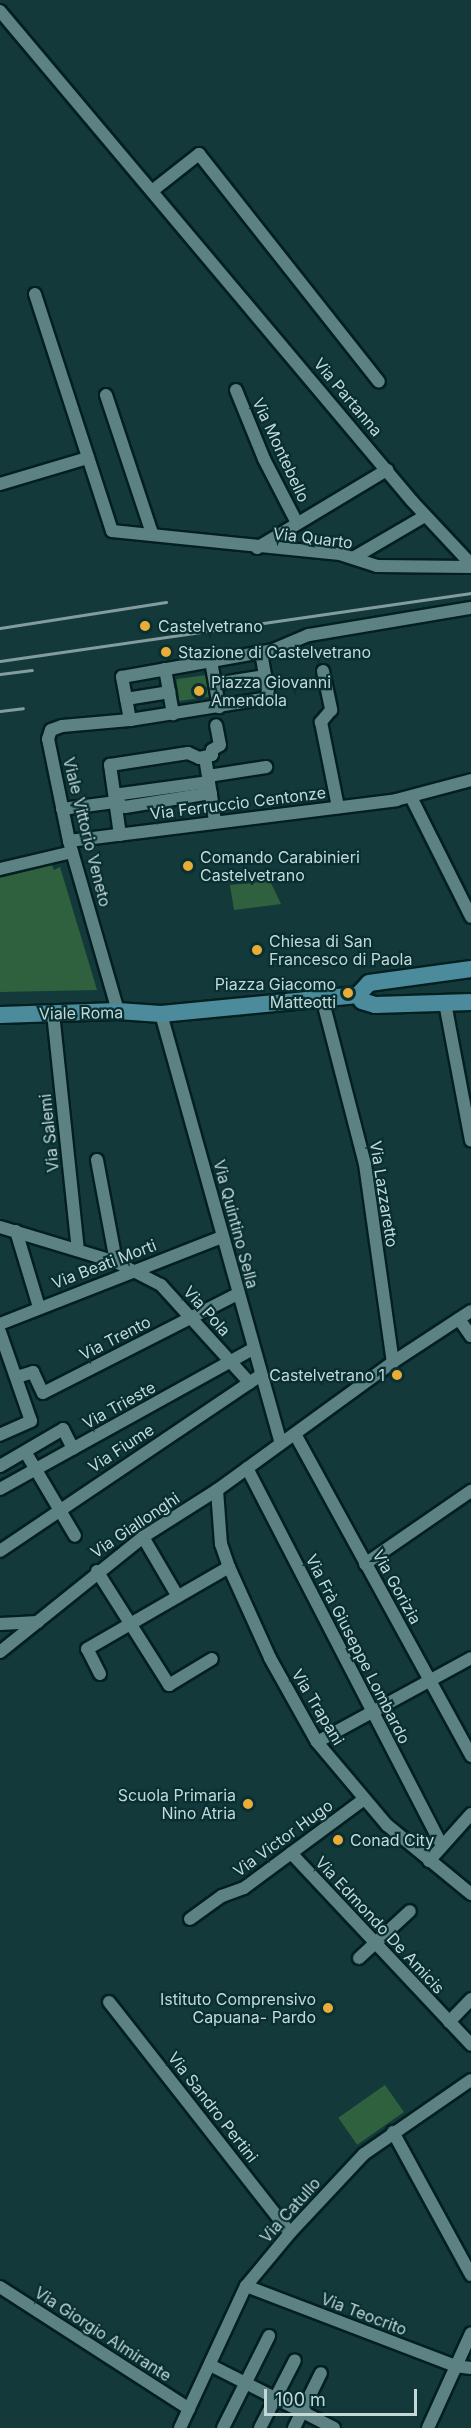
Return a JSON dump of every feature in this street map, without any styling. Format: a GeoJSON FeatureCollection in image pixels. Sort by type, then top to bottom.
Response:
{"type":"FeatureCollection","features":[{"type":"Feature","properties":{"kind":"main road"},"geometry":{"type":"LineString","coordinates":[[161,1014],[358,995],[369,983],[471,969]]}},
{"type":"Feature","properties":{"kind":"main road"},"geometry":{"type":"LineString","coordinates":[[358,995],[368,1005],[471,1002]]}},
{"type":"Feature","properties":{"kind":"main road","name":"Viale Roma"},"geometry":{"type":"LineString","coordinates":[[0,1016],[118,1011],[161,1014]]}},
{"type":"Feature","properties":{"kind":"street","name":"Via Partanna"},"geometry":{"type":"LineString","coordinates":[[0,11],[425,516],[471,566]]}},
{"type":"Feature","properties":{"kind":"street"},"geometry":{"type":"LineString","coordinates":[[152,191],[200,154],[379,382]]}},
{"type":"Feature","properties":{"kind":"street"},"geometry":{"type":"LineString","coordinates":[[0,484],[88,458],[35,294]]}},
{"type":"Feature","properties":{"kind":"street","name":"Via Montebello"},"geometry":{"type":"LineString","coordinates":[[236,390],[264,459],[297,523]]}},
{"type":"Feature","properties":{"kind":"street"},"geometry":{"type":"LineString","coordinates":[[106,395],[152,533]]}},
{"type":"Feature","properties":{"kind":"street","name":"Via Quarto"},"geometry":{"type":"LineString","coordinates":[[88,458],[112,531],[152,533],[257,548],[353,558],[377,566],[471,566]]}},
{"type":"Feature","properties":{"kind":"street","name":"Via Montebello"},"geometry":{"type":"LineString","coordinates":[[257,548],[387,470]]}},
{"type":"Feature","properties":{"kind":"street"},"geometry":{"type":"LineString","coordinates":[[353,558],[425,516]]}},
{"type":"Feature","properties":{"kind":"street"},"geometry":{"type":"LineString","coordinates":[[261,652],[269,698],[126,721],[126,699],[122,676],[261,652],[309,634],[471,608]]}},
{"type":"Feature","properties":{"kind":"street"},"geometry":{"type":"LineString","coordinates":[[211,661],[219,707]]}},
{"type":"Feature","properties":{"kind":"street"},"geometry":{"type":"LineString","coordinates":[[165,669],[173,714]]}},
{"type":"Feature","properties":{"kind":"street"},"geometry":{"type":"LineString","coordinates":[[323,671],[331,710],[321,722],[338,807]]}},
{"type":"Feature","properties":{"kind":"street"},"geometry":{"type":"LineString","coordinates":[[215,684],[265,676]]}},
{"type":"Feature","properties":{"kind":"street"},"geometry":{"type":"LineString","coordinates":[[126,699],[170,692]]}},
{"type":"Feature","properties":{"kind":"street","name":"Viale Vittorio Veneto"},"geometry":{"type":"LineString","coordinates":[[118,1011],[71,846],[48,739],[51,730],[88,722],[126,721]]}},
{"type":"Feature","properties":{"kind":"street"},"geometry":{"type":"LineString","coordinates":[[120,835],[110,765],[188,753],[205,757],[212,755],[212,750],[220,745],[216,725]]}},
{"type":"Feature","properties":{"kind":"street"},"geometry":{"type":"LineString","coordinates":[[205,757],[215,821]]}},
{"type":"Feature","properties":{"kind":"street"},"geometry":{"type":"LineString","coordinates":[[62,809],[115,802],[121,794],[209,784],[266,767]]}},
{"type":"Feature","properties":{"kind":"street","name":"Via Ferruccio Centonze"},"geometry":{"type":"LineString","coordinates":[[0,869],[71,846],[120,835],[411,796],[471,780]]}},
{"type":"Feature","properties":{"kind":"street"},"geometry":{"type":"LineString","coordinates":[[411,796],[471,917]]}},
{"type":"Feature","properties":{"kind":"street","name":"Via Lazzaretto"},"geometry":{"type":"LineString","coordinates":[[322,998],[365,1164],[393,1362]]}},
{"type":"Feature","properties":{"kind":"street"},"geometry":{"type":"LineString","coordinates":[[445,1003],[471,1141]]}},
{"type":"Feature","properties":{"kind":"street","name":"Via Salemi"},"geometry":{"type":"LineString","coordinates":[[53,1013],[78,1250]]}},
{"type":"Feature","properties":{"kind":"street","name":"Via Quintino Sella"},"geometry":{"type":"LineString","coordinates":[[161,1014],[237,1294],[281,1443]]}},
{"type":"Feature","properties":{"kind":"street"},"geometry":{"type":"LineString","coordinates":[[97,1160],[117,1263]]}},
{"type":"Feature","properties":{"kind":"street","name":"Via Pola"},"geometry":{"type":"LineString","coordinates":[[0,1227],[135,1269],[161,1285],[250,1383]]}},
{"type":"Feature","properties":{"kind":"street"},"geometry":{"type":"LineString","coordinates":[[16,1231],[39,1307]]}},
{"type":"Feature","properties":{"kind":"street","name":"Via Beati Morti"},"geometry":{"type":"LineString","coordinates":[[0,1324],[135,1269],[222,1237]]}},
{"type":"Feature","properties":{"kind":"street","name":"Via Trento"},"geometry":{"type":"LineString","coordinates":[[17,1377],[33,1372],[43,1392],[237,1294]]}},
{"type":"Feature","properties":{"kind":"street","name":"Via Giallonghi"},"geometry":{"type":"LineString","coordinates":[[0,1652],[97,1571],[143,1537],[217,1490],[393,1362],[471,1311]]}},
{"type":"Feature","properties":{"kind":"street"},"geometry":{"type":"LineString","coordinates":[[459,1319],[471,1336]]}},
{"type":"Feature","properties":{"kind":"street"},"geometry":{"type":"LineString","coordinates":[[0,1332],[31,1421],[0,1435]]}},
{"type":"Feature","properties":{"kind":"street","name":"Via Trieste"},"geometry":{"type":"LineString","coordinates":[[0,1489],[253,1349]]}},
{"type":"Feature","properties":{"kind":"street","name":"Via Fiume"},"geometry":{"type":"LineString","coordinates":[[0,1551],[261,1376]]}},
{"type":"Feature","properties":{"kind":"street"},"geometry":{"type":"LineString","coordinates":[[0,1466],[26,1453],[63,1429],[73,1449]]}},
{"type":"Feature","properties":{"kind":"street","name":"Via Gorizia"},"geometry":{"type":"LineString","coordinates":[[295,1434],[471,1756]]}},
{"type":"Feature","properties":{"kind":"street"},"geometry":{"type":"LineString","coordinates":[[26,1453],[75,1536]]}},
{"type":"Feature","properties":{"kind":"street","name":"Via Frà Giuseppe Lombardo"},"geometry":{"type":"LineString","coordinates":[[247,1468],[442,1846]]}},
{"type":"Feature","properties":{"kind":"street","name":"Via Trapani"},"geometry":{"type":"LineString","coordinates":[[217,1490],[221,1544],[229,1567],[270,1658],[317,1742],[363,1800],[429,1861],[471,1894]]}},
{"type":"Feature","properties":{"kind":"street"},"geometry":{"type":"LineString","coordinates":[[365,1564],[471,1491]]}},
{"type":"Feature","properties":{"kind":"street"},"geometry":{"type":"LineString","coordinates":[[143,1537],[178,1597]]}},
{"type":"Feature","properties":{"kind":"street"},"geometry":{"type":"LineString","coordinates":[[100,1674],[87,1649],[229,1567]]}},
{"type":"Feature","properties":{"kind":"street"},"geometry":{"type":"LineString","coordinates":[[97,1571],[170,1685],[212,1659]]}},
{"type":"Feature","properties":{"kind":"street"},"geometry":{"type":"LineString","coordinates":[[0,1624],[38,1622]]}},
{"type":"Feature","properties":{"kind":"street"},"geometry":{"type":"LineString","coordinates":[[317,1742],[471,1658]]}},
{"type":"Feature","properties":{"kind":"street","name":"Via Victor Hugo"},"geometry":{"type":"LineString","coordinates":[[190,1919],[222,1896],[244,1888],[363,1800]]}},
{"type":"Feature","properties":{"kind":"street"},"geometry":{"type":"LineString","coordinates":[[429,1861],[471,1814]]}},
{"type":"Feature","properties":{"kind":"street","name":"Via Edmondo De Amicis"},"geometry":{"type":"LineString","coordinates":[[291,1853],[471,2045]]}},
{"type":"Feature","properties":{"kind":"street"},"geometry":{"type":"LineString","coordinates":[[359,1958],[410,1911]]}},
{"type":"Feature","properties":{"kind":"street"},"geometry":{"type":"LineString","coordinates":[[449,2022],[471,1999]]}},
{"type":"Feature","properties":{"kind":"street","name":"Via Sandro Pertini"},"geometry":{"type":"LineString","coordinates":[[109,2002],[290,2233]]}},
{"type":"Feature","properties":{"kind":"street","name":"Via Catullo"},"geometry":{"type":"LineString","coordinates":[[180,2428],[246,2286],[290,2233],[364,2154],[471,2080]]}},
{"type":"Feature","properties":{"kind":"street"},"geometry":{"type":"LineString","coordinates":[[393,2132],[471,2275]]}},
{"type":"Feature","properties":{"kind":"street","name":"Via Teocrito"},"geometry":{"type":"LineString","coordinates":[[246,2286],[455,2366],[471,2368]]}},
{"type":"Feature","properties":{"kind":"street","name":"Via Giorgio Almirante"},"geometry":{"type":"LineString","coordinates":[[0,2287],[189,2409]]}},
{"type":"Feature","properties":{"kind":"street"},"geometry":{"type":"LineString","coordinates":[[428,2428],[471,2333]]}},
{"type":"Feature","properties":{"kind":"street"},"geometry":{"type":"LineString","coordinates":[[223,2428],[269,2336]]}},
{"type":"Feature","properties":{"kind":"street"},"geometry":{"type":"LineString","coordinates":[[260,2428],[295,2360]]}},
{"type":"Feature","properties":{"kind":"street"},"geometry":{"type":"LineString","coordinates":[[210,2365],[332,2428]]}},
{"type":"Feature","properties":{"kind":"street"},"geometry":{"type":"LineString","coordinates":[[294,2428],[321,2373]]}},
{"type":"Feature","properties":{"kind":"green space"},"geometry":{"type":"Polygon","coordinates":[[[206,675],[209,697],[179,701],[176,679],[206,675]]]}},
{"type":"Feature","properties":{"kind":"green space"},"geometry":{"type":"Polygon","coordinates":[[[52,865],[54,870],[60,867],[97,990],[0,992],[0,878],[52,865]]]}},
{"type":"Feature","properties":{"kind":"green space"},"geometry":{"type":"Polygon","coordinates":[[[270,881],[281,904],[234,910],[230,885],[270,881]]]}},
{"type":"Feature","properties":{"kind":"green space"},"geometry":{"type":"Polygon","coordinates":[[[385,2085],[404,2112],[357,2145],[338,2118],[385,2085]]]}},
{"type":"Feature","properties":{"kind":"railway"},"geometry":{"type":"LineString","coordinates":[[0,661],[471,593]]}},
{"type":"Feature","properties":{"kind":"railway"},"geometry":{"type":"LineString","coordinates":[[0,628],[166,602]]}},
{"type":"Feature","properties":{"kind":"railway"},"geometry":{"type":"LineString","coordinates":[[0,674],[32,670]]}},
{"type":"Feature","properties":{"kind":"railway"},"geometry":{"type":"LineString","coordinates":[[0,711],[23,708]]}},
{"type":"Feature","properties":{"kind":"place","name":"Castelvetrano"},"geometry":{"type":"Point","coordinates":[145,626]}},
{"type":"Feature","properties":{"kind":"place","name":"Stazione di Castelvetrano"},"geometry":{"type":"Point","coordinates":[166,652]}},
{"type":"Feature","properties":{"kind":"place","name":"Piazza Giovanni Amendola"},"geometry":{"type":"Point","coordinates":[199,691]}},
{"type":"Feature","properties":{"kind":"place","name":"Comando Carabinieri Castelvetrano"},"geometry":{"type":"Point","coordinates":[188,866]}},
{"type":"Feature","properties":{"kind":"place","name":"Chiesa di San Francesco di Paola"},"geometry":{"type":"Point","coordinates":[257,950]}},
{"type":"Feature","properties":{"kind":"place","name":"Piazza Giacomo Matteotti"},"geometry":{"type":"Point","coordinates":[348,993]}},
{"type":"Feature","properties":{"kind":"place","name":"Castelvetrano 1"},"geometry":{"type":"Point","coordinates":[397,1375]}},
{"type":"Feature","properties":{"kind":"place","name":"Scuola Primaria Nino Atria"},"geometry":{"type":"Point","coordinates":[248,1804]}},
{"type":"Feature","properties":{"kind":"place","name":"Conad City"},"geometry":{"type":"Point","coordinates":[338,1840]}},
{"type":"Feature","properties":{"kind":"place","name":"Istituto Comprensivo Capuana- Pardo"},"geometry":{"type":"Point","coordinates":[328,2008]}}]}
